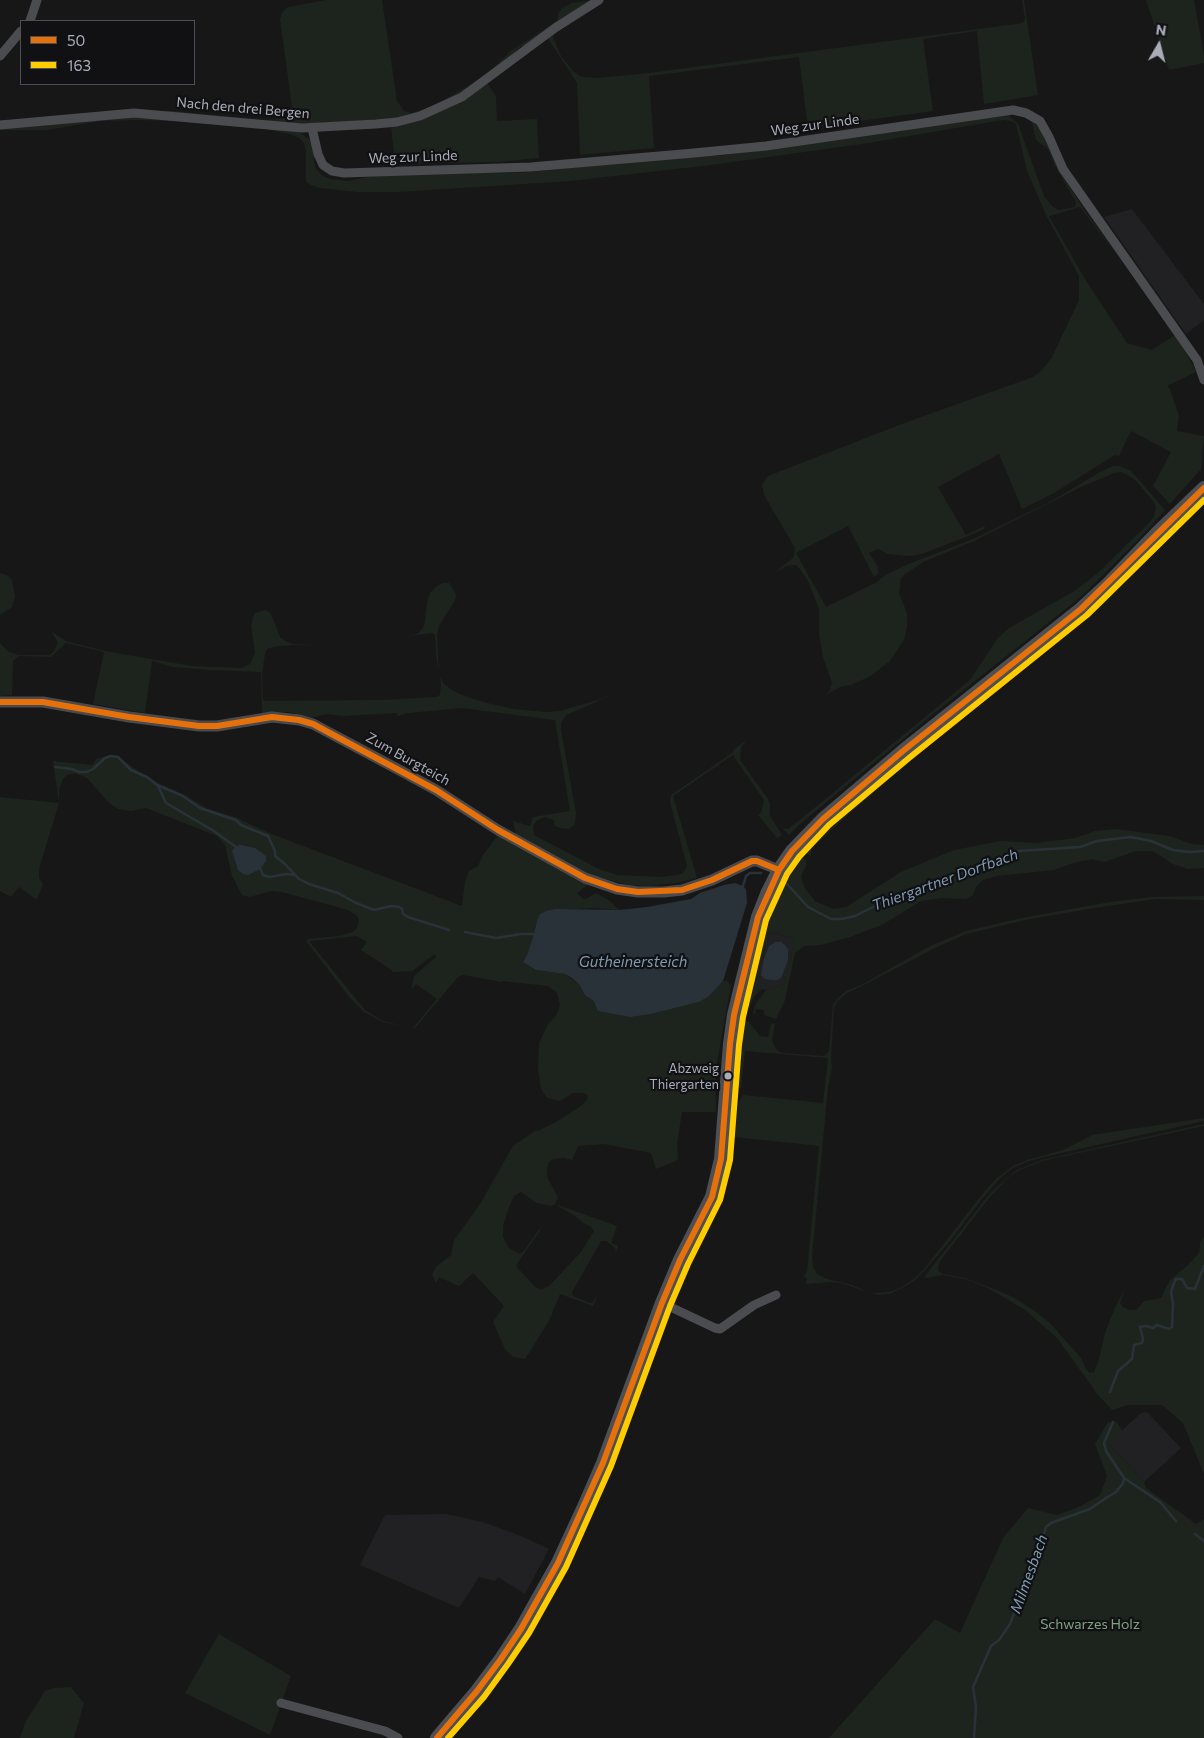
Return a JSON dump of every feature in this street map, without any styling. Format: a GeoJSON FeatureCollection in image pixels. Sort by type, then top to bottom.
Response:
{"type":"FeatureCollection","features":[{"type":"Feature","properties":{"kind":"main road"},"geometry":{"type":"LineString","coordinates":[[437,1738],[501,1659],[558,1563],[603,1463],[662,1303],[680,1260],[709,1204],[718,1175],[724,1137],[730,1044],[734,1015],[758,917],[779,870],[792,851],[823,819],[902,751],[1081,609],[1204,488]]}},
{"type":"Feature","properties":{"kind":"street"},"geometry":{"type":"LineString","coordinates":[[30,20],[37,0]]}},
{"type":"Feature","properties":{"kind":"street","name":"Nach den drei Bergen"},"geometry":{"type":"LineString","coordinates":[[0,125],[134,113],[312,128],[397,122],[420,116],[462,97],[555,28],[599,0]]}},
{"type":"Feature","properties":{"kind":"street"},"geometry":{"type":"LineString","coordinates":[[0,56],[20,32]]}},
{"type":"Feature","properties":{"kind":"street","name":"Weg zur Linde"},"geometry":{"type":"LineString","coordinates":[[312,128],[318,154],[323,164],[332,171],[344,173],[530,167],[684,154],[766,146],[1013,110],[1026,113],[1040,121],[1063,169],[1196,360],[1204,380]]}},
{"type":"Feature","properties":{"kind":"street","name":"Zum Burgteich"},"geometry":{"type":"LineString","coordinates":[[0,702],[43,702],[129,717],[199,726],[217,726],[272,717],[300,720],[313,724],[436,790],[498,830],[585,878],[617,889],[638,892],[682,890],[712,880],[752,861],[758,861],[779,870]]}},
{"type":"Feature","properties":{"kind":"street"},"geometry":{"type":"LineString","coordinates":[[662,1303],[720,1329],[754,1305],[776,1295]]}},
{"type":"Feature","properties":{"kind":"street"},"geometry":{"type":"LineString","coordinates":[[281,1703],[385,1731],[398,1738]]}},
{"type":"Feature","properties":{"kind":"shaded area"},"geometry":{"type":"Polygon","coordinates":[[[1132,209],[1204,304],[1204,320],[1186,334],[1104,217],[1132,209]]]}},
{"type":"Feature","properties":{"kind":"shaded area"},"geometry":{"type":"Polygon","coordinates":[[[771,932],[795,939],[784,984],[766,990],[762,989],[755,976],[771,932]]]}},
{"type":"Feature","properties":{"kind":"shaded area"},"geometry":{"type":"Polygon","coordinates":[[[1147,1412],[1181,1448],[1144,1482],[1108,1443],[1141,1413],[1147,1412]]]}},
{"type":"Feature","properties":{"kind":"shaded area"},"geometry":{"type":"Polygon","coordinates":[[[446,1514],[483,1522],[549,1549],[525,1594],[498,1577],[495,1581],[479,1577],[459,1608],[360,1565],[385,1515],[446,1514]]]}},
{"type":"Feature","properties":{"kind":"green space"},"geometry":{"type":"Polygon","coordinates":[[[326,0],[382,0],[397,101],[404,111],[411,113],[433,106],[490,71],[511,51],[557,21],[559,12],[564,7],[572,3],[595,0],[525,46],[521,46],[511,57],[467,91],[423,111],[400,118],[302,124],[177,113],[126,112],[173,111],[262,120],[279,119],[288,113],[292,107],[280,19],[282,13],[288,7],[326,0]]]}},
{"type":"Feature","properties":{"kind":"green space"},"geometry":{"type":"Polygon","coordinates":[[[1022,0],[1024,0],[1038,95],[984,104],[977,31],[923,39],[933,111],[808,128],[799,57],[649,76],[654,148],[580,155],[577,83],[547,37],[555,32],[553,37],[561,56],[573,71],[582,77],[597,78],[649,73],[1023,23],[1025,19],[1022,0]]]}},
{"type":"Feature","properties":{"kind":"green space"},"geometry":{"type":"Polygon","coordinates":[[[1146,0],[1194,0],[1204,63],[1169,70],[1146,0]]]}},
{"type":"Feature","properties":{"kind":"green space"},"geometry":{"type":"Polygon","coordinates":[[[487,83],[496,96],[497,121],[537,119],[539,158],[499,162],[395,164],[391,126],[487,83]]]}},
{"type":"Feature","properties":{"kind":"green space"},"geometry":{"type":"Polygon","coordinates":[[[1008,115],[1018,124],[1044,196],[1053,207],[1059,210],[1075,207],[1076,202],[1055,166],[1048,149],[1036,140],[1032,123],[1029,119],[1040,127],[1063,177],[1112,248],[1080,207],[1049,216],[1085,279],[1127,343],[1152,350],[1175,335],[1186,352],[1196,372],[1167,386],[1170,389],[1179,416],[1177,431],[1204,436],[1201,469],[1170,504],[1153,486],[1171,452],[1131,431],[1119,456],[1115,455],[1054,493],[1022,509],[999,454],[938,487],[966,535],[985,526],[984,529],[922,554],[909,556],[888,554],[878,549],[869,553],[878,567],[878,574],[874,577],[848,526],[796,553],[826,607],[877,582],[884,576],[906,565],[973,539],[1048,503],[1113,466],[1119,466],[1131,471],[1165,510],[1142,536],[1082,596],[931,716],[789,835],[782,828],[788,829],[806,815],[970,680],[997,639],[1009,628],[1076,590],[1099,572],[1154,516],[1156,508],[1154,502],[1137,482],[1121,472],[1114,473],[1081,487],[974,541],[923,562],[901,579],[899,593],[907,613],[907,627],[904,640],[890,661],[869,677],[851,685],[840,687],[823,697],[829,692],[832,683],[823,657],[819,634],[819,609],[808,581],[796,565],[786,566],[773,574],[794,557],[795,548],[764,495],[762,484],[768,476],[907,422],[1033,377],[1042,370],[1052,357],[1079,300],[1079,276],[1046,215],[1027,171],[1016,124],[1003,120],[862,144],[711,165],[570,181],[398,192],[357,192],[320,188],[311,185],[306,182],[306,151],[304,143],[293,135],[262,128],[140,120],[100,121],[48,130],[0,130],[130,117],[163,118],[294,130],[310,140],[314,149],[314,163],[317,170],[323,176],[330,179],[348,181],[383,174],[466,170],[499,173],[532,172],[677,156],[717,156],[1008,115]]]}},
{"type":"Feature","properties":{"kind":"green space"},"geometry":{"type":"Polygon","coordinates":[[[1204,493],[1203,502],[1165,536],[1105,603],[948,729],[843,819],[811,849],[811,856],[806,853],[805,848],[817,833],[1204,493]]]}},
{"type":"Feature","properties":{"kind":"green space"},"geometry":{"type":"Polygon","coordinates":[[[0,573],[7,575],[12,580],[15,597],[12,607],[0,615],[0,573]]]}},
{"type":"Feature","properties":{"kind":"green space"},"geometry":{"type":"Polygon","coordinates":[[[449,583],[456,594],[455,600],[439,626],[437,636],[439,672],[435,636],[433,633],[408,636],[417,634],[423,628],[430,593],[437,586],[449,583]]]}},
{"type":"Feature","properties":{"kind":"green space"},"geometry":{"type":"Polygon","coordinates":[[[265,610],[272,616],[280,637],[285,641],[293,644],[315,644],[277,646],[267,649],[262,675],[263,699],[265,701],[381,700],[436,697],[440,695],[440,676],[443,683],[452,690],[467,697],[514,709],[546,712],[560,711],[598,700],[616,691],[594,703],[566,715],[561,723],[576,813],[575,824],[569,829],[560,828],[555,826],[554,820],[544,817],[536,821],[533,826],[534,835],[599,869],[617,875],[663,877],[682,874],[687,866],[670,802],[671,795],[732,753],[734,749],[747,740],[741,747],[740,760],[768,799],[770,816],[782,835],[777,838],[758,815],[761,813],[764,800],[733,755],[673,796],[697,878],[677,883],[647,886],[629,885],[594,876],[516,834],[513,821],[530,826],[533,817],[570,811],[555,720],[462,708],[408,713],[398,716],[396,713],[342,716],[327,714],[310,718],[289,712],[262,713],[261,672],[173,667],[152,661],[145,713],[93,704],[104,652],[66,643],[51,657],[19,656],[13,661],[12,695],[0,696],[0,643],[9,652],[19,655],[49,655],[54,651],[58,643],[49,627],[52,632],[66,641],[105,651],[192,666],[242,668],[250,664],[255,653],[251,626],[253,617],[255,613],[265,610]]]}},
{"type":"Feature","properties":{"kind":"green space"},"geometry":{"type":"Polygon","coordinates":[[[111,755],[119,757],[158,783],[185,795],[208,809],[235,817],[269,833],[462,906],[465,881],[469,871],[478,866],[483,855],[498,835],[588,885],[577,893],[583,899],[596,893],[610,901],[619,910],[592,908],[546,911],[540,914],[523,962],[536,970],[565,974],[579,984],[585,995],[594,1001],[631,1017],[699,1002],[708,997],[723,981],[727,981],[731,985],[715,1074],[716,1112],[682,1112],[677,1144],[678,1160],[656,1169],[651,1153],[604,1144],[578,1146],[572,1160],[564,1158],[553,1159],[549,1162],[547,1177],[558,1197],[555,1204],[617,1226],[611,1243],[618,1246],[614,1257],[616,1250],[614,1247],[606,1241],[601,1241],[572,1292],[573,1296],[590,1303],[593,1302],[599,1291],[593,1306],[560,1294],[549,1321],[525,1359],[513,1357],[505,1349],[493,1322],[504,1306],[473,1273],[459,1286],[439,1277],[436,1283],[432,1274],[436,1267],[451,1255],[454,1240],[480,1204],[513,1146],[535,1131],[556,1122],[587,1100],[588,1095],[584,1093],[573,1093],[560,1101],[547,1098],[541,1089],[538,1068],[539,1043],[548,1024],[556,1016],[560,1005],[557,993],[548,986],[502,982],[463,975],[458,977],[413,1028],[437,999],[416,984],[411,990],[414,976],[436,957],[435,954],[412,971],[392,972],[392,970],[361,950],[367,942],[357,936],[309,941],[365,1010],[383,1021],[405,1026],[383,1022],[364,1012],[350,998],[306,941],[308,939],[339,936],[353,932],[357,928],[359,919],[356,915],[348,910],[282,892],[271,891],[250,897],[242,895],[232,876],[225,845],[217,836],[146,808],[131,811],[118,809],[109,803],[87,778],[75,773],[67,775],[63,779],[59,789],[59,803],[53,761],[92,765],[96,759],[111,755]],[[521,1192],[514,1196],[503,1225],[503,1237],[508,1247],[519,1254],[523,1252],[542,1228],[516,1266],[534,1286],[541,1290],[549,1286],[581,1252],[594,1231],[575,1216],[555,1204],[551,1206],[537,1203],[521,1192]]]}},
{"type":"Feature","properties":{"kind":"green space"},"geometry":{"type":"Polygon","coordinates":[[[0,797],[59,803],[39,869],[39,878],[43,884],[37,900],[19,887],[11,897],[0,891],[0,797]]]}},
{"type":"Feature","properties":{"kind":"green space"},"geometry":{"type":"Polygon","coordinates":[[[1116,829],[1169,836],[1192,844],[1204,845],[1204,868],[1188,869],[1173,864],[1153,851],[1136,851],[1104,862],[1092,859],[1054,870],[996,876],[983,880],[976,887],[973,895],[966,899],[942,898],[921,901],[882,925],[850,937],[820,945],[804,946],[795,953],[785,1000],[776,1019],[764,1015],[764,1010],[756,1009],[755,1015],[753,1013],[755,1005],[766,990],[784,984],[795,939],[771,932],[755,976],[762,989],[755,996],[749,1007],[743,1007],[755,946],[766,915],[778,889],[798,856],[805,859],[807,864],[801,876],[805,889],[816,902],[834,909],[846,907],[901,872],[954,850],[1001,841],[1036,843],[1075,838],[1095,831],[1116,829]]]}},
{"type":"Feature","properties":{"kind":"green space"},"geometry":{"type":"Polygon","coordinates":[[[1204,896],[1204,900],[1156,899],[1094,908],[1025,920],[966,934],[847,993],[838,1000],[834,1008],[832,1068],[828,1088],[812,1256],[813,1267],[817,1274],[827,1279],[852,1285],[870,1293],[841,1283],[806,1284],[807,1278],[804,1277],[807,1271],[819,1146],[734,1137],[739,1101],[743,1095],[823,1103],[828,1058],[745,1051],[741,1088],[738,1087],[739,1064],[742,1063],[742,1055],[739,1055],[738,1044],[740,1023],[748,1021],[760,1036],[768,1037],[771,1024],[775,1023],[772,1040],[776,1049],[782,1053],[824,1056],[829,1051],[833,1005],[838,998],[846,991],[863,984],[930,946],[966,931],[1022,918],[1110,902],[1152,897],[1204,896]]]}},
{"type":"Feature","properties":{"kind":"green space"},"geometry":{"type":"Polygon","coordinates":[[[1204,1118],[1204,1121],[1048,1156],[1013,1168],[1000,1178],[950,1241],[914,1281],[889,1294],[878,1295],[870,1293],[889,1292],[900,1288],[914,1279],[924,1269],[985,1191],[997,1178],[1013,1166],[1063,1150],[1092,1135],[1204,1118]]]}},
{"type":"Feature","properties":{"kind":"green space"},"geometry":{"type":"Polygon","coordinates":[[[1204,1124],[1204,1126],[1042,1161],[1018,1171],[1008,1178],[989,1198],[940,1261],[938,1268],[939,1272],[943,1274],[965,1278],[1015,1298],[1036,1312],[1050,1323],[1081,1358],[1090,1373],[1094,1372],[1106,1330],[1124,1291],[1120,1303],[1129,1310],[1136,1310],[1144,1301],[1161,1298],[1170,1280],[1199,1253],[1200,1242],[1204,1236],[1204,1474],[1183,1423],[1162,1405],[1128,1405],[1112,1410],[1098,1395],[1057,1338],[1025,1310],[988,1288],[965,1279],[943,1275],[926,1278],[925,1276],[988,1196],[998,1186],[1017,1170],[1042,1160],[1204,1124]]]}},
{"type":"Feature","properties":{"kind":"green space","name":"Schwarzes Holz"},"geometry":{"type":"Polygon","coordinates":[[[1108,1422],[1117,1422],[1122,1431],[1109,1444],[1144,1482],[1146,1488],[1196,1524],[1204,1519],[1204,1738],[829,1738],[935,1619],[960,1633],[1003,1538],[1028,1508],[1057,1515],[1081,1506],[1100,1495],[1107,1476],[1095,1444],[1108,1422]]]}},
{"type":"Feature","properties":{"kind":"green space"},"geometry":{"type":"Polygon","coordinates":[[[219,1634],[291,1676],[270,1735],[185,1693],[219,1634]]]}},
{"type":"Feature","properties":{"kind":"green space"},"geometry":{"type":"Polygon","coordinates":[[[71,1687],[84,1703],[74,1738],[20,1738],[26,1721],[45,1691],[71,1687]]]}},
{"type":"Feature","properties":{"kind":"water"},"geometry":{"type":"Polygon","coordinates":[[[241,845],[255,848],[266,856],[266,861],[260,869],[248,875],[238,870],[232,851],[236,846],[241,845]]]}},
{"type":"Feature","properties":{"kind":"water","name":"Gutheinersteich"},"geometry":{"type":"Polygon","coordinates":[[[735,883],[746,889],[747,903],[723,981],[708,997],[699,1002],[631,1017],[598,1011],[594,1001],[585,995],[579,984],[572,978],[565,974],[536,970],[523,962],[534,934],[537,920],[540,914],[546,911],[556,909],[619,910],[647,907],[691,899],[700,893],[735,883]]]}},
{"type":"Feature","properties":{"kind":"water"},"geometry":{"type":"Polygon","coordinates":[[[776,942],[781,942],[785,945],[788,950],[788,960],[781,978],[777,980],[765,979],[761,975],[764,959],[769,946],[776,942]]]}},
{"type":"Feature","properties":{"kind":"waterway","name":"Thiergartner Dorfbach"},"geometry":{"type":"LineString","coordinates":[[55,767],[87,772],[105,758],[111,756],[118,757],[131,770],[147,777],[157,785],[183,796],[200,808],[236,820],[241,825],[268,836],[275,851],[275,856],[299,879],[338,893],[374,910],[391,906],[399,907],[402,909],[403,914],[408,917],[449,930]]}},
{"type":"Feature","properties":{"kind":"waterway"},"geometry":{"type":"LineString","coordinates":[[158,786],[166,803],[214,831],[236,847]]}},
{"type":"Feature","properties":{"kind":"waterway","name":"Thiergartner Dorfbach"},"geometry":{"type":"LineString","coordinates":[[787,884],[808,907],[831,919],[841,919],[855,916],[905,891],[971,871],[995,859],[1019,851],[1080,847],[1097,841],[1131,837],[1151,841],[1173,850],[1204,851]]}},
{"type":"Feature","properties":{"kind":"waterway"},"geometry":{"type":"LineString","coordinates":[[260,868],[263,875],[269,877],[287,874],[294,875]]}},
{"type":"Feature","properties":{"kind":"waterway","name":"Thiergartner Dorfbach"},"geometry":{"type":"LineString","coordinates":[[743,886],[746,876],[750,873],[761,873]]}},
{"type":"Feature","properties":{"kind":"waterway","name":"Thiergartner Dorfbach"},"geometry":{"type":"LineString","coordinates":[[465,932],[496,938],[534,934]]}},
{"type":"Feature","properties":{"kind":"waterway","name":"Milmesbach"},"geometry":{"type":"LineString","coordinates":[[1110,1392],[1118,1371],[1132,1359],[1134,1345],[1142,1343],[1140,1327],[1153,1328],[1157,1325],[1169,1329],[1172,1327],[1173,1304],[1171,1292],[1176,1279],[1182,1279],[1187,1288],[1195,1289],[1204,1266]]}},
{"type":"Feature","properties":{"kind":"waterway","name":"Milmesbach"},"geometry":{"type":"LineString","coordinates":[[974,1738],[976,1707],[973,1687],[991,1646],[999,1640],[1010,1624],[1017,1606],[1025,1594],[1029,1565],[1040,1549],[1046,1527],[1051,1523],[1090,1509],[1116,1492],[1123,1483],[1124,1478],[1106,1451],[1104,1443],[1113,1422]]}},
{"type":"Feature","properties":{"kind":"waterway"},"geometry":{"type":"LineString","coordinates":[[1124,1478],[1160,1502],[1176,1521]]}},
{"type":"Feature","properties":{"kind":"waterway"},"geometry":{"type":"LineString","coordinates":[[1195,1534],[1204,1541]]}},
{"type":"Feature","properties":{"kind":"transit line","name":"50"},"geometry":{"type":"LineString","coordinates":[[437,1738],[501,1659],[521,1629],[558,1563],[603,1463],[662,1303],[680,1260],[712,1197],[721,1159],[734,1015],[758,917],[779,870],[792,851],[823,819],[903,751],[1081,609],[1204,488]]}},
{"type":"Feature","properties":{"kind":"transit line","name":"163"},"geometry":{"type":"LineString","coordinates":[[448,1738],[484,1697],[508,1664],[529,1633],[566,1567],[611,1466],[670,1306],[688,1264],[720,1200],[730,1160],[743,1017],[766,920],[787,874],[799,857],[829,825],[1087,615],[1204,500]]}},
{"type":"Feature","properties":{"kind":"transit line","name":"50"},"geometry":{"type":"LineString","coordinates":[[0,702],[43,702],[129,717],[199,726],[217,726],[272,717],[299,720],[313,724],[436,790],[498,830],[585,878],[617,889],[638,892],[682,890],[712,880],[752,861],[757,861],[779,870]]}},
{"type":"Feature","properties":{"kind":"place","name":"Abzweig Thiergarten"},"geometry":{"type":"Point","coordinates":[728,1076]}}]}
